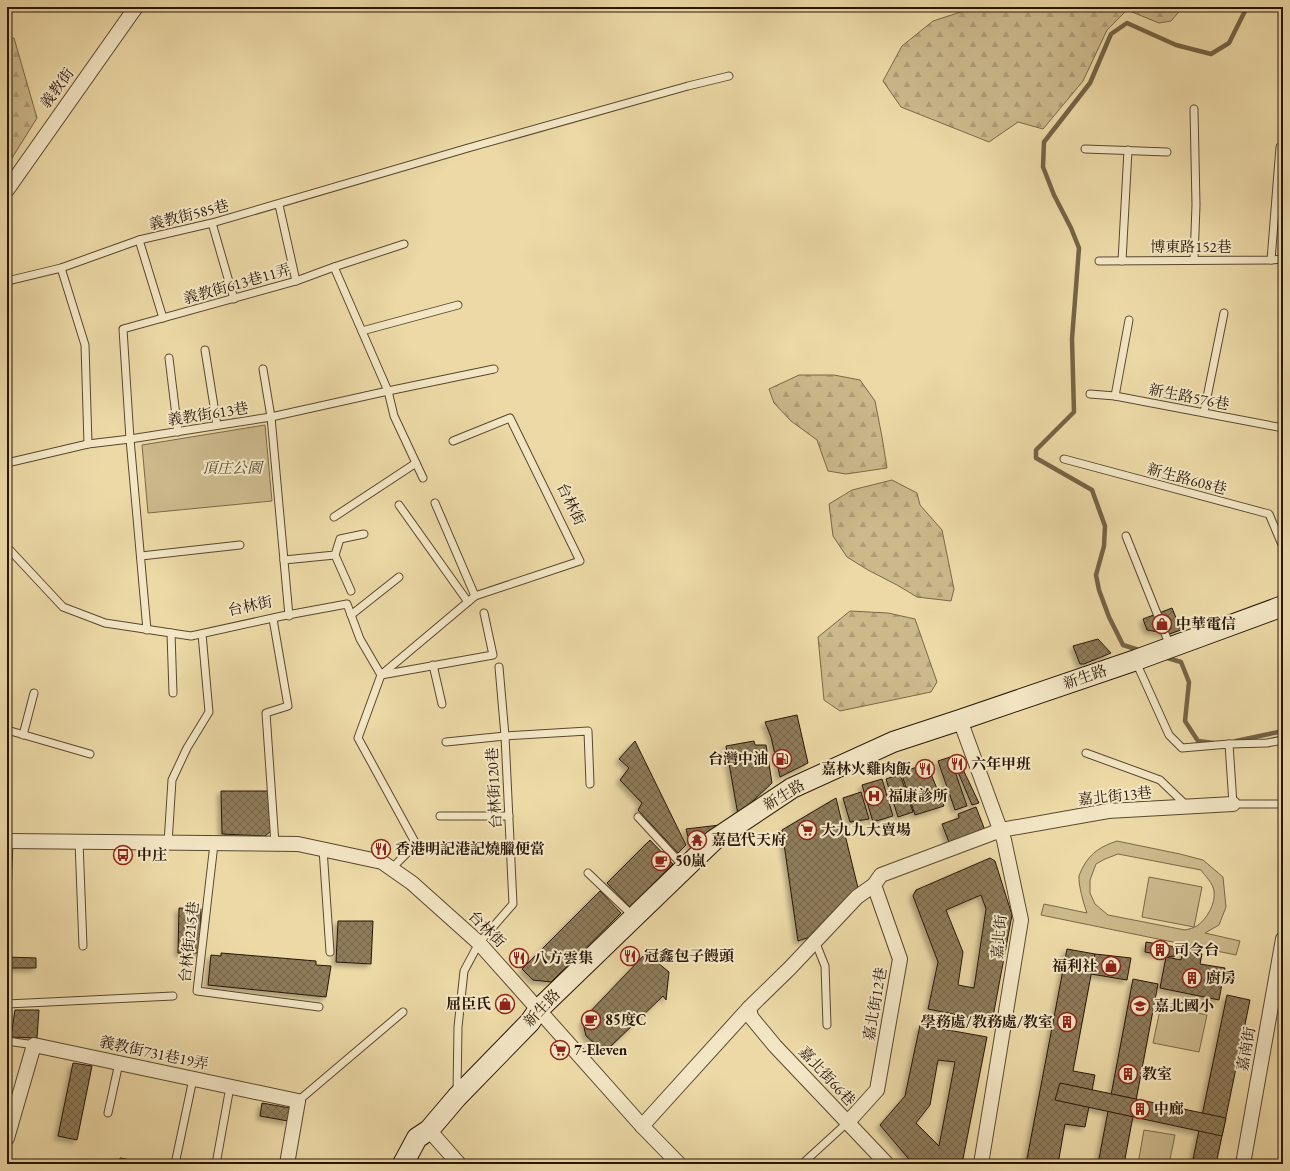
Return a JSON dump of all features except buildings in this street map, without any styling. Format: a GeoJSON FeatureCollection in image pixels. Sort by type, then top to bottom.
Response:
{"type":"FeatureCollection","features":[{"type":"Feature","properties":{"kind":"street","name":"義教街"},"geometry":{"type":"LineString","coordinates":[[7,190],[136,7]]}},
{"type":"Feature","properties":{"kind":"street","name":"新生路"},"geometry":{"type":"LineString","coordinates":[[403,1164],[417,1138],[429,1130],[457,1097],[530,1022],[539,1009],[714,840],[792,788],[893,742],[1136,660],[1170,646],[1283,606]]}},
{"type":"Feature","properties":{"kind":"street","name":"嘉北街"},"geometry":{"type":"LineString","coordinates":[[960,720],[1001,830],[1021,920],[981,1164]]}},
{"type":"Feature","properties":{"kind":"street","name":"嘉北街13巷"},"geometry":{"type":"LineString","coordinates":[[1001,830],[1108,811],[1233,804]]}},
{"type":"Feature","properties":{"kind":"street"},"geometry":{"type":"LineString","coordinates":[[642,1126],[749,1008],[857,897],[874,885],[881,875],[1001,830]]}},
{"type":"Feature","properties":{"kind":"street","name":"台林街"},"geometry":{"type":"LineString","coordinates":[[8,841],[298,844],[382,862],[412,883],[479,943],[642,1126],[679,1164]]}},
{"type":"Feature","properties":{"kind":"street","name":"嘉北街12巷"},"geometry":{"type":"LineString","coordinates":[[848,1122],[877,1090],[900,959],[874,885]]}},
{"type":"Feature","properties":{"kind":"street","name":"嘉南街"},"geometry":{"type":"LineString","coordinates":[[1243,1164],[1283,939]]}},
{"type":"Feature","properties":{"kind":"street","name":"嘉北街66巷"},"geometry":{"type":"LineString","coordinates":[[749,1008],[751,1017],[775,1046],[887,1164]]}},
{"type":"Feature","properties":{"kind":"street"},"geometry":{"type":"LineString","coordinates":[[7,1138],[34,1045]]}},
{"type":"Feature","properties":{"kind":"street","name":"義教街731巷19弄"},"geometry":{"type":"LineString","coordinates":[[34,1045],[298,1101]]}},
{"type":"Feature","properties":{"kind":"street"},"geometry":{"type":"LineString","coordinates":[[287,1164],[298,1101]]}},
{"type":"Feature","properties":{"kind":"street"},"geometry":{"type":"LineString","coordinates":[[429,1130],[459,1164]]}},
{"type":"Feature","properties":{"kind":"lane","name":"義教街585巷"},"geometry":{"type":"LineString","coordinates":[[7,281],[61,268],[139,240],[212,224],[377,175],[730,76]]}},
{"type":"Feature","properties":{"kind":"lane"},"geometry":{"type":"LineString","coordinates":[[1194,109],[1196,205],[1194,260]]}},
{"type":"Feature","properties":{"kind":"lane"},"geometry":{"type":"LineString","coordinates":[[1271,260],[1280,147]]}},
{"type":"Feature","properties":{"kind":"lane"},"geometry":{"type":"LineString","coordinates":[[1085,149],[1167,152]]}},
{"type":"Feature","properties":{"kind":"lane"},"geometry":{"type":"LineString","coordinates":[[1122,261],[1128,150]]}},
{"type":"Feature","properties":{"kind":"lane"},"geometry":{"type":"LineString","coordinates":[[279,205],[296,281]]}},
{"type":"Feature","properties":{"kind":"lane"},"geometry":{"type":"LineString","coordinates":[[212,224],[234,299]]}},
{"type":"Feature","properties":{"kind":"lane"},"geometry":{"type":"LineString","coordinates":[[139,240],[163,318]]}},
{"type":"Feature","properties":{"kind":"lane","name":"義教街613巷11弄"},"geometry":{"type":"LineString","coordinates":[[130,439],[123,329],[296,281],[404,244]]}},
{"type":"Feature","properties":{"kind":"lane","name":"博東路152巷"},"geometry":{"type":"LineString","coordinates":[[1099,261],[1283,259]]}},
{"type":"Feature","properties":{"kind":"lane"},"geometry":{"type":"LineString","coordinates":[[61,268],[84,344],[88,444]]}},
{"type":"Feature","properties":{"kind":"lane"},"geometry":{"type":"LineString","coordinates":[[334,268],[388,391],[394,416],[424,478]]}},
{"type":"Feature","properties":{"kind":"lane"},"geometry":{"type":"LineString","coordinates":[[362,331],[458,305]]}},
{"type":"Feature","properties":{"kind":"lane"},"geometry":{"type":"LineString","coordinates":[[1204,412],[1224,313]]}},
{"type":"Feature","properties":{"kind":"lane"},"geometry":{"type":"LineString","coordinates":[[1115,396],[1129,320]]}},
{"type":"Feature","properties":{"kind":"lane"},"geometry":{"type":"LineString","coordinates":[[205,350],[217,425]]}},
{"type":"Feature","properties":{"kind":"lane"},"geometry":{"type":"LineString","coordinates":[[169,358],[178,432]]}},
{"type":"Feature","properties":{"kind":"lane"},"geometry":{"type":"LineString","coordinates":[[263,369],[270,417],[289,616]]}},
{"type":"Feature","properties":{"kind":"lane","name":"義教街613巷"},"geometry":{"type":"LineString","coordinates":[[7,463],[88,444],[178,432],[270,417],[388,391],[494,370]]}},
{"type":"Feature","properties":{"kind":"lane","name":"新生路576巷"},"geometry":{"type":"LineString","coordinates":[[1090,394],[1115,396],[1283,428]]}},
{"type":"Feature","properties":{"kind":"lane","name":"台林街"},"geometry":{"type":"LineString","coordinates":[[392,868],[416,844],[358,738],[381,675],[476,596],[580,561],[510,418],[453,441]]}},
{"type":"Feature","properties":{"kind":"lane"},"geometry":{"type":"LineString","coordinates":[[130,439],[148,630]]}},
{"type":"Feature","properties":{"kind":"lane","name":"新生路608巷"},"geometry":{"type":"LineString","coordinates":[[1064,459],[1269,514],[1283,547]]}},
{"type":"Feature","properties":{"kind":"lane"},"geometry":{"type":"LineString","coordinates":[[334,517],[416,463]]}},
{"type":"Feature","properties":{"kind":"lane"},"geometry":{"type":"LineString","coordinates":[[435,503],[476,596]]}},
{"type":"Feature","properties":{"kind":"lane"},"geometry":{"type":"LineString","coordinates":[[399,505],[468,602]]}},
{"type":"Feature","properties":{"kind":"lane"},"geometry":{"type":"LineString","coordinates":[[351,590],[335,555],[340,539],[364,534]]}},
{"type":"Feature","properties":{"kind":"lane"},"geometry":{"type":"LineString","coordinates":[[1126,536],[1170,646]]}},
{"type":"Feature","properties":{"kind":"lane"},"geometry":{"type":"LineString","coordinates":[[141,556],[240,545]]}},
{"type":"Feature","properties":{"kind":"lane","name":"台林街"},"geometry":{"type":"LineString","coordinates":[[7,547],[63,607],[105,623],[191,636],[347,604],[351,615]]}},
{"type":"Feature","properties":{"kind":"lane"},"geometry":{"type":"LineString","coordinates":[[284,560],[335,555]]}},
{"type":"Feature","properties":{"kind":"lane"},"geometry":{"type":"LineString","coordinates":[[399,577],[351,615],[360,639],[381,675],[493,655],[484,613]]}},
{"type":"Feature","properties":{"kind":"lane"},"geometry":{"type":"LineString","coordinates":[[273,618],[288,706],[266,713],[275,844]]}},
{"type":"Feature","properties":{"kind":"lane"},"geometry":{"type":"LineString","coordinates":[[171,633],[173,693]]}},
{"type":"Feature","properties":{"kind":"lane"},"geometry":{"type":"LineString","coordinates":[[168,843],[172,780],[187,748],[209,712],[202,634]]}},
{"type":"Feature","properties":{"kind":"lane"},"geometry":{"type":"LineString","coordinates":[[1136,660],[1169,735],[1182,748],[1229,744],[1267,743],[1283,740]]}},
{"type":"Feature","properties":{"kind":"lane"},"geometry":{"type":"LineString","coordinates":[[433,665],[442,704]]}},
{"type":"Feature","properties":{"kind":"lane","name":"台林街120巷"},"geometry":{"type":"LineString","coordinates":[[457,1097],[458,1027],[464,971],[479,943],[513,904],[505,736],[499,668]]}},
{"type":"Feature","properties":{"kind":"lane"},"geometry":{"type":"LineString","coordinates":[[23,735],[34,694]]}},
{"type":"Feature","properties":{"kind":"lane"},"geometry":{"type":"LineString","coordinates":[[7,730],[90,754]]}},
{"type":"Feature","properties":{"kind":"lane"},"geometry":{"type":"LineString","coordinates":[[446,742],[505,736],[588,731],[590,784]]}},
{"type":"Feature","properties":{"kind":"lane"},"geometry":{"type":"LineString","coordinates":[[1229,744],[1233,804],[1283,804]]}},
{"type":"Feature","properties":{"kind":"lane"},"geometry":{"type":"LineString","coordinates":[[1086,753],[1160,780],[1188,806]]}},
{"type":"Feature","properties":{"kind":"lane"},"geometry":{"type":"LineString","coordinates":[[440,816],[508,816]]}},
{"type":"Feature","properties":{"kind":"lane"},"geometry":{"type":"LineString","coordinates":[[638,817],[685,868]]}},
{"type":"Feature","properties":{"kind":"lane"},"geometry":{"type":"LineString","coordinates":[[7,896],[8,841]]}},
{"type":"Feature","properties":{"kind":"lane"},"geometry":{"type":"LineString","coordinates":[[79,842],[84,946]]}},
{"type":"Feature","properties":{"kind":"lane","name":"台林街215巷"},"geometry":{"type":"LineString","coordinates":[[214,844],[197,991],[320,1007]]}},
{"type":"Feature","properties":{"kind":"lane"},"geometry":{"type":"LineString","coordinates":[[323,849],[330,952]]}},
{"type":"Feature","properties":{"kind":"lane"},"geometry":{"type":"LineString","coordinates":[[588,873],[634,918]]}},
{"type":"Feature","properties":{"kind":"lane"},"geometry":{"type":"LineString","coordinates":[[815,941],[825,966],[827,1025]]}},
{"type":"Feature","properties":{"kind":"lane"},"geometry":{"type":"LineString","coordinates":[[7,1004],[173,996]]}},
{"type":"Feature","properties":{"kind":"lane"},"geometry":{"type":"LineString","coordinates":[[298,1101],[403,1012]]}},
{"type":"Feature","properties":{"kind":"lane"},"geometry":{"type":"LineString","coordinates":[[7,1041],[34,1045]]}},
{"type":"Feature","properties":{"kind":"lane"},"geometry":{"type":"LineString","coordinates":[[108,1114],[119,1063]]}},
{"type":"Feature","properties":{"kind":"lane"},"geometry":{"type":"LineString","coordinates":[[175,1164],[193,1079]]}},
{"type":"Feature","properties":{"kind":"lane"},"geometry":{"type":"LineString","coordinates":[[216,1164],[230,1086]]}},
{"type":"Feature","properties":{"kind":"lane"},"geometry":{"type":"LineString","coordinates":[[802,1164],[848,1122]]}},
{"type":"Feature","properties":{"kind":"green space"},"geometry":{"type":"Polygon","coordinates":[[[976,7],[1183,7],[1171,21],[1159,23],[1127,10],[1107,30],[1083,81],[1043,129],[1018,122],[989,142],[901,107],[883,81],[902,46],[933,21],[976,7]]]}},
{"type":"Feature","properties":{"kind":"green space"},"geometry":{"type":"Polygon","coordinates":[[[14,38],[37,118],[7,166],[7,39],[14,38]]]}},
{"type":"Feature","properties":{"kind":"green space"},"geometry":{"type":"Polygon","coordinates":[[[799,375],[834,375],[860,380],[875,401],[887,468],[846,474],[828,471],[817,440],[791,421],[774,403],[769,389],[799,375]]]}},
{"type":"Feature","properties":{"kind":"green space","name":"頂庄公園"},"geometry":{"type":"Polygon","coordinates":[[[265,425],[272,501],[148,513],[142,445],[265,425]]]}},
{"type":"Feature","properties":{"kind":"green space"},"geometry":{"type":"Polygon","coordinates":[[[892,480],[917,493],[920,505],[942,530],[954,589],[951,601],[917,597],[847,557],[833,536],[829,504],[852,490],[892,480]]]}},
{"type":"Feature","properties":{"kind":"green space"},"geometry":{"type":"Polygon","coordinates":[[[850,611],[888,613],[915,619],[937,682],[931,692],[840,711],[824,700],[818,637],[850,611]]]}},
{"type":"Feature","properties":{"kind":"green space"},"geometry":{"type":"Polygon","coordinates":[[[1117,841],[1203,860],[1223,877],[1226,907],[1219,925],[1205,933],[1240,941],[1236,955],[1041,915],[1044,904],[1087,913],[1080,889],[1079,876],[1086,862],[1093,854],[1102,847],[1117,841]],[[1118,854],[1096,864],[1090,880],[1090,893],[1095,904],[1108,915],[1185,930],[1201,923],[1214,901],[1214,891],[1211,882],[1201,870],[1118,854]]]}},
{"type":"Feature","properties":{"kind":"green space"},"geometry":{"type":"Polygon","coordinates":[[[1149,877],[1202,887],[1194,927],[1142,917],[1149,877]]]}},
{"type":"Feature","properties":{"kind":"green space"},"geometry":{"type":"Polygon","coordinates":[[[1161,1005],[1207,1015],[1199,1052],[1153,1043],[1161,1005]]]}},
{"type":"Feature","properties":{"kind":"green space"},"geometry":{"type":"Polygon","coordinates":[[[1144,1130],[1175,1135],[1169,1164],[1138,1164],[1144,1130]]]}},
{"type":"Feature","properties":{"kind":"waterway"},"geometry":{"type":"LineString","coordinates":[[1142,651],[1123,645],[1109,617],[1099,590],[1096,575],[1104,546],[1105,526],[1092,490],[1036,458],[1036,450],[1074,412],[1072,339],[1079,248],[1071,228],[1054,195],[1043,167],[1044,142],[1090,83],[1111,34],[1127,23],[1176,45],[1211,54],[1229,43],[1247,7]]}},
{"type":"Feature","properties":{"kind":"waterway"},"geometry":{"type":"LineString","coordinates":[[1164,657],[1181,662],[1189,682],[1185,721],[1198,741],[1214,743]]}},
{"type":"Feature","properties":{"kind":"waterway"},"geometry":{"type":"LineString","coordinates":[[1236,741],[1283,731]]}},
{"type":"Feature","properties":{"kind":"place","name":"中華電信"},"geometry":{"type":"Point","coordinates":[1162,624]}},
{"type":"Feature","properties":{"kind":"place","name":"台灣中油"},"geometry":{"type":"Point","coordinates":[782,759]}},
{"type":"Feature","properties":{"kind":"place","name":"六年甲班"},"geometry":{"type":"Point","coordinates":[957,764]}},
{"type":"Feature","properties":{"kind":"place","name":"嘉林火雞肉飯"},"geometry":{"type":"Point","coordinates":[925,769]}},
{"type":"Feature","properties":{"kind":"place","name":"福康診所"},"geometry":{"type":"Point","coordinates":[874,796]}},
{"type":"Feature","properties":{"kind":"place","name":"大九九大賣場"},"geometry":{"type":"Point","coordinates":[807,830]}},
{"type":"Feature","properties":{"kind":"place","name":"嘉邑代天府"},"geometry":{"type":"Point","coordinates":[697,840]}},
{"type":"Feature","properties":{"kind":"place","name":"香港明記港記燒臘便當"},"geometry":{"type":"Point","coordinates":[381,849]}},
{"type":"Feature","properties":{"kind":"place","name":"中庄"},"geometry":{"type":"Point","coordinates":[123,855]}},
{"type":"Feature","properties":{"kind":"place","name":"50嵐"},"geometry":{"type":"Point","coordinates":[661,861]}},
{"type":"Feature","properties":{"kind":"place","name":"司令台"},"geometry":{"type":"Point","coordinates":[1160,950]}},
{"type":"Feature","properties":{"kind":"place","name":"冠鑫包子饅頭"},"geometry":{"type":"Point","coordinates":[630,956]}},
{"type":"Feature","properties":{"kind":"place","name":"八方雲集"},"geometry":{"type":"Point","coordinates":[519,958]}},
{"type":"Feature","properties":{"kind":"place","name":"福利社"},"geometry":{"type":"Point","coordinates":[1111,966]}},
{"type":"Feature","properties":{"kind":"place","name":"廚房"},"geometry":{"type":"Point","coordinates":[1192,978]}},
{"type":"Feature","properties":{"kind":"place","name":"屈臣氏"},"geometry":{"type":"Point","coordinates":[505,1004]}},
{"type":"Feature","properties":{"kind":"place","name":"嘉北國小"},"geometry":{"type":"Point","coordinates":[1140,1006]}},
{"type":"Feature","properties":{"kind":"place","name":"85度C"},"geometry":{"type":"Point","coordinates":[591,1020]}},
{"type":"Feature","properties":{"kind":"place","name":"學務處/教務處/教室"},"geometry":{"type":"Point","coordinates":[1067,1022]}},
{"type":"Feature","properties":{"kind":"place","name":"7-Eleven"},"geometry":{"type":"Point","coordinates":[560,1050]}},
{"type":"Feature","properties":{"kind":"place","name":"教室"},"geometry":{"type":"Point","coordinates":[1128,1074]}},
{"type":"Feature","properties":{"kind":"place","name":"中廊"},"geometry":{"type":"Point","coordinates":[1140,1109]}}]}
